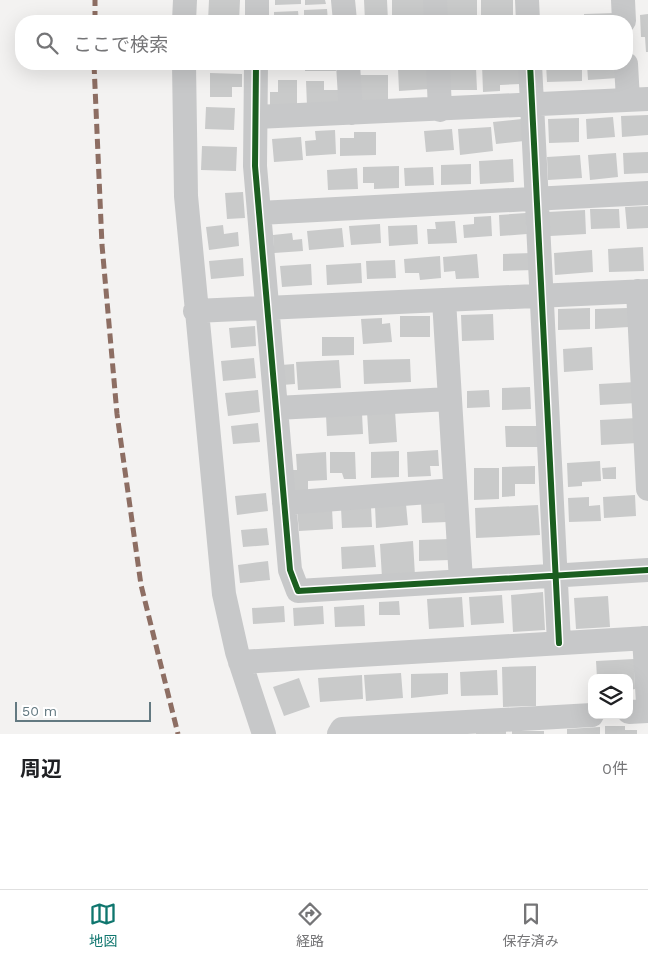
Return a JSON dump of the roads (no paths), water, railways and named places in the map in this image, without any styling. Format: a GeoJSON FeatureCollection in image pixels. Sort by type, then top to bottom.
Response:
{"type":"FeatureCollection","features":[{"type":"Feature","properties":{"kind":"street"},"geometry":{"type":"LineString","coordinates":[[184,15],[185,0]]}},
{"type":"Feature","properties":{"kind":"street"},"geometry":{"type":"LineString","coordinates":[[256,15],[257,0]]}},
{"type":"Feature","properties":{"kind":"street"},"geometry":{"type":"LineString","coordinates":[[344,0],[345,15]]}},
{"type":"Feature","properties":{"kind":"street"},"geometry":{"type":"LineString","coordinates":[[435,0],[436,15]]}},
{"type":"Feature","properties":{"kind":"street"},"geometry":{"type":"LineString","coordinates":[[527,0],[528,15]]}},
{"type":"Feature","properties":{"kind":"street"},"geometry":{"type":"LineString","coordinates":[[623,0],[624,15]]}},
{"type":"Feature","properties":{"kind":"street"},"geometry":{"type":"LineString","coordinates":[[184,70],[186,196],[195,311],[224,594],[240,662],[264,734]]}},
{"type":"Feature","properties":{"kind":"street"},"geometry":{"type":"LineString","coordinates":[[256,70],[255,166],[290,570],[298,591],[648,570]]}},
{"type":"Feature","properties":{"kind":"street"},"geometry":{"type":"LineString","coordinates":[[348,70],[351,113]]}},
{"type":"Feature","properties":{"kind":"street"},"geometry":{"type":"LineString","coordinates":[[438,70],[440,110]]}},
{"type":"Feature","properties":{"kind":"street"},"geometry":{"type":"LineString","coordinates":[[530,70],[559,644]]}},
{"type":"Feature","properties":{"kind":"street"},"geometry":{"type":"LineString","coordinates":[[256,117],[638,100],[628,70]]}},
{"type":"Feature","properties":{"kind":"street"},"geometry":{"type":"LineString","coordinates":[[259,213],[537,200],[648,192]]}},
{"type":"Feature","properties":{"kind":"street"},"geometry":{"type":"LineString","coordinates":[[195,311],[643,291],[648,489]]}},
{"type":"Feature","properties":{"kind":"street"},"geometry":{"type":"LineString","coordinates":[[444,300],[461,581]]}},
{"type":"Feature","properties":{"kind":"street"},"geometry":{"type":"LineString","coordinates":[[276,408],[450,399]]}},
{"type":"Feature","properties":{"kind":"street"},"geometry":{"type":"LineString","coordinates":[[284,503],[455,490]]}},
{"type":"Feature","properties":{"kind":"street"},"geometry":{"type":"LineString","coordinates":[[240,662],[646,638],[648,703]]}},
{"type":"Feature","properties":{"kind":"street"},"geometry":{"type":"LineString","coordinates":[[633,712],[648,711]]}},
{"type":"Feature","properties":{"kind":"street"},"geometry":{"type":"LineString","coordinates":[[339,734],[342,729],[555,726],[588,716]]}}]}
